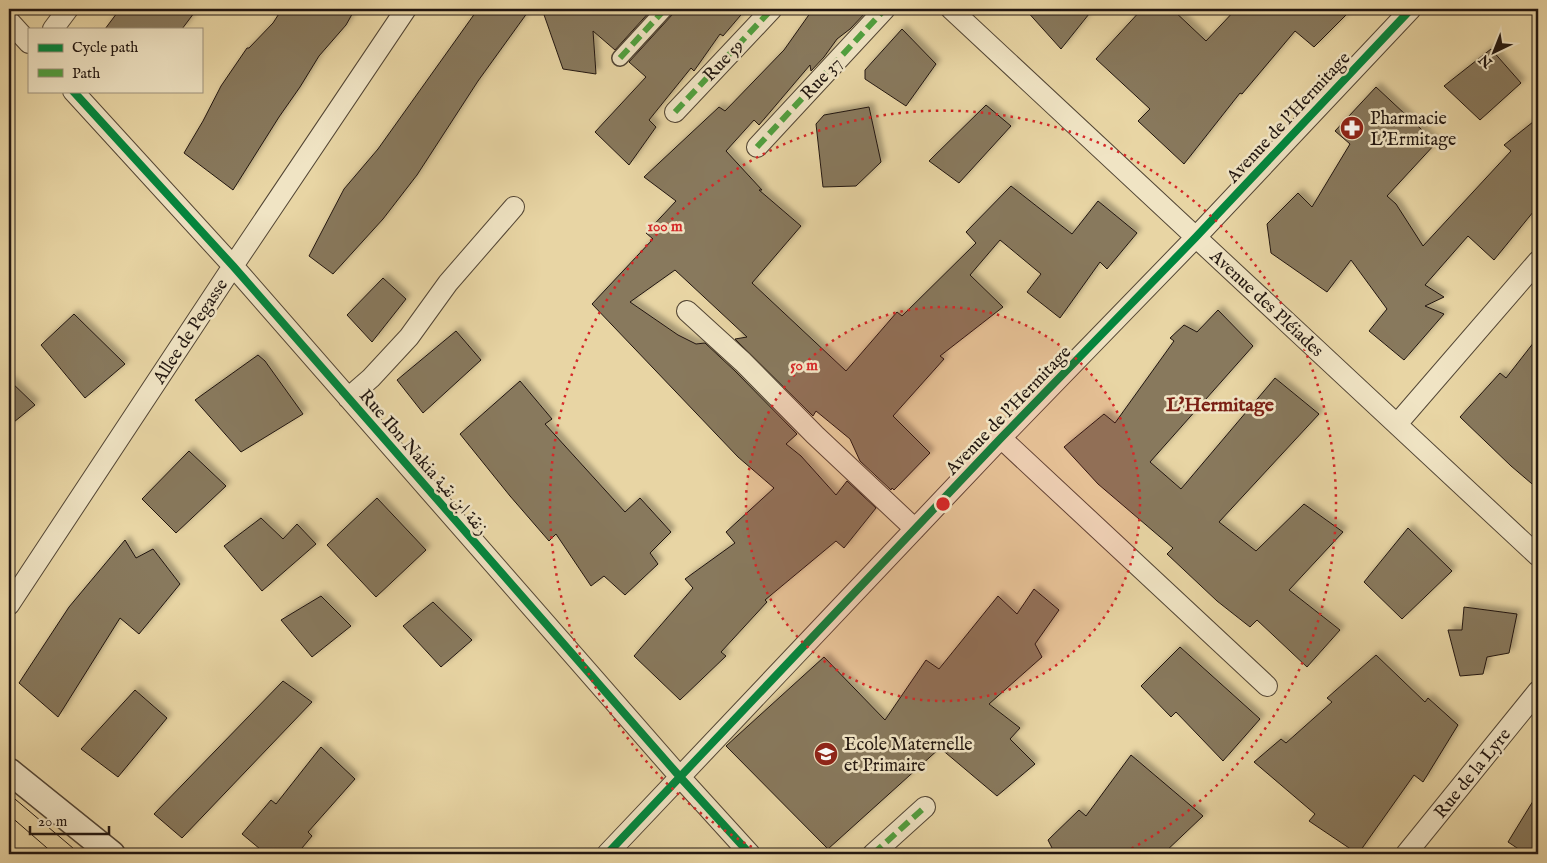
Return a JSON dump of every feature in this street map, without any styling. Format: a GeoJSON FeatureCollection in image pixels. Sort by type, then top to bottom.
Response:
{"type":"FeatureCollection","features":[{"type":"Feature","properties":{"kind":"street"},"geometry":{"type":"LineString","coordinates":[[54,28],[68,9]]}},
{"type":"Feature","properties":{"kind":"street","name":"Allee de Pegasse"},"geometry":{"type":"LineString","coordinates":[[9,605],[233,266],[406,9]]}},
{"type":"Feature","properties":{"kind":"street"},"geometry":{"type":"LineString","coordinates":[[620,58],[665,9]]}},
{"type":"Feature","properties":{"kind":"street","name":"Rue 59"},"geometry":{"type":"LineString","coordinates":[[675,112],[772,9]]}},
{"type":"Feature","properties":{"kind":"street","name":"Rue 37"},"geometry":{"type":"LineString","coordinates":[[757,147],[886,9]]}},
{"type":"Feature","properties":{"kind":"street","name":"Avenue des Pléiades"},"geometry":{"type":"LineString","coordinates":[[951,9],[1538,556]]}},
{"type":"Feature","properties":{"kind":"street","name":"Avenue de l'Hermitage"},"geometry":{"type":"LineString","coordinates":[[607,854],[915,528],[1196,237],[1411,9]]}},
{"type":"Feature","properties":{"kind":"street"},"geometry":{"type":"LineString","coordinates":[[9,21],[28,42]]}},
{"type":"Feature","properties":{"kind":"street","name":"Rue Ibn Nakia زنقة ابن نقية"},"geometry":{"type":"LineString","coordinates":[[74,92],[233,266],[680,777],[750,854]]}},
{"type":"Feature","properties":{"kind":"street"},"geometry":{"type":"LineString","coordinates":[[348,398],[371,378],[410,337],[448,283],[514,207]]}},
{"type":"Feature","properties":{"kind":"street"},"geometry":{"type":"LineString","coordinates":[[1397,424],[1538,261]]}},
{"type":"Feature","properties":{"kind":"street"},"geometry":{"type":"LineString","coordinates":[[687,310],[743,362],[815,435],[915,528]]}},
{"type":"Feature","properties":{"kind":"street"},"geometry":{"type":"LineString","coordinates":[[1001,438],[1267,686]]}},
{"type":"Feature","properties":{"kind":"street","name":"Rue de la Lyre"},"geometry":{"type":"LineString","coordinates":[[1406,854],[1538,691]]}},
{"type":"Feature","properties":{"kind":"street"},"geometry":{"type":"LineString","coordinates":[[9,771],[112,854]]}},
{"type":"Feature","properties":{"kind":"street"},"geometry":{"type":"LineString","coordinates":[[873,854],[925,807]]}},
{"type":"Feature","properties":{"kind":"building"},"geometry":{"type":"Polygon","coordinates":[[[120,9],[197,9],[183,28],[106,28],[120,9]]]}},
{"type":"Feature","properties":{"kind":"building"},"geometry":{"type":"Polygon","coordinates":[[[282,9],[355,9],[346,25],[319,56],[233,190],[184,153],[221,86],[247,48],[273,23],[282,9]]]}},
{"type":"Feature","properties":{"kind":"building"},"geometry":{"type":"Polygon","coordinates":[[[478,9],[530,9],[478,81],[417,175],[383,219],[333,274],[309,256],[344,189],[378,149],[478,9]]]}},
{"type":"Feature","properties":{"kind":"building"},"geometry":{"type":"Polygon","coordinates":[[[542,9],[652,9],[615,50],[593,31],[596,74],[563,69],[542,9]]]}},
{"type":"Feature","properties":{"kind":"building"},"geometry":{"type":"Polygon","coordinates":[[[674,9],[746,9],[723,36],[720,34],[694,71],[691,68],[649,120],[656,127],[629,165],[595,132],[646,77],[629,62],[672,15],[674,9]]]}},
{"type":"Feature","properties":{"kind":"building"},"geometry":{"type":"Polygon","coordinates":[[[813,9],[869,9],[850,29],[837,39],[811,71],[810,65],[759,125],[754,120],[726,151],[762,190],[759,190],[801,226],[752,283],[846,371],[897,312],[902,316],[976,243],[966,232],[1011,186],[1072,234],[1098,201],[1137,233],[1107,269],[1100,262],[1060,318],[1027,292],[1041,274],[1000,240],[970,275],[1003,307],[940,356],[944,359],[893,416],[930,453],[894,490],[892,488],[891,490],[860,461],[850,439],[816,411],[813,416],[735,339],[747,337],[675,270],[630,302],[678,335],[696,344],[705,343],[797,434],[786,444],[801,456],[836,495],[847,481],[876,508],[844,548],[836,541],[765,600],[767,602],[721,652],[726,656],[680,700],[634,656],[693,588],[685,579],[735,543],[726,532],[774,488],[738,457],[592,304],[653,239],[646,233],[676,201],[644,177],[719,107],[725,111],[784,50],[813,9]]]}},
{"type":"Feature","properties":{"kind":"building"},"geometry":{"type":"Polygon","coordinates":[[[1025,9],[1093,9],[1061,49],[1025,9]]]}},
{"type":"Feature","properties":{"kind":"building"},"geometry":{"type":"Polygon","coordinates":[[[1142,9],[1172,9],[1206,41],[1236,9],[1352,9],[1314,47],[1295,31],[1242,94],[1240,93],[1184,164],[1138,121],[1150,109],[1096,59],[1142,9]]]}},
{"type":"Feature","properties":{"kind":"building"},"geometry":{"type":"Polygon","coordinates":[[[902,29],[936,64],[906,106],[865,79],[865,70],[902,29]]]}},
{"type":"Feature","properties":{"kind":"building"},"geometry":{"type":"Polygon","coordinates":[[[1491,49],[1521,83],[1480,120],[1444,86],[1491,49]]]}},
{"type":"Feature","properties":{"kind":"building"},"geometry":{"type":"Polygon","coordinates":[[[1376,87],[1436,143],[1387,196],[1396,204],[1423,246],[1511,151],[1504,145],[1538,118],[1538,206],[1494,260],[1468,236],[1425,285],[1444,297],[1425,306],[1444,314],[1404,360],[1369,331],[1387,309],[1351,260],[1327,292],[1271,253],[1267,224],[1298,193],[1312,207],[1350,144],[1335,131],[1376,87]]]}},
{"type":"Feature","properties":{"kind":"building"},"geometry":{"type":"Polygon","coordinates":[[[986,105],[1011,126],[959,183],[929,161],[986,105]]]}},
{"type":"Feature","properties":{"kind":"building"},"geometry":{"type":"Polygon","coordinates":[[[869,107],[881,162],[856,186],[823,187],[816,124],[824,115],[869,107]]]}},
{"type":"Feature","properties":{"kind":"building"},"geometry":{"type":"Polygon","coordinates":[[[383,278],[406,299],[372,342],[347,315],[383,278]]]}},
{"type":"Feature","properties":{"kind":"building"},"geometry":{"type":"Polygon","coordinates":[[[1218,310],[1253,346],[1150,462],[1181,489],[1275,378],[1319,414],[1219,522],[1256,551],[1304,504],[1343,532],[1289,590],[1340,630],[1307,667],[1257,620],[1250,627],[1217,601],[1167,554],[1173,548],[1098,484],[1064,447],[1104,414],[1115,423],[1174,341],[1170,338],[1184,325],[1197,332],[1218,310]]]}},
{"type":"Feature","properties":{"kind":"building"},"geometry":{"type":"Polygon","coordinates":[[[74,314],[125,364],[85,398],[41,345],[74,314]]]}},
{"type":"Feature","properties":{"kind":"building"},"geometry":{"type":"Polygon","coordinates":[[[456,331],[481,360],[423,413],[397,380],[456,331]]]}},
{"type":"Feature","properties":{"kind":"building"},"geometry":{"type":"Polygon","coordinates":[[[1538,337],[1538,489],[1460,417],[1500,373],[1506,378],[1538,337]]]}},
{"type":"Feature","properties":{"kind":"building"},"geometry":{"type":"Polygon","coordinates":[[[258,355],[265,361],[303,414],[241,452],[195,400],[258,355]]]}},
{"type":"Feature","properties":{"kind":"building"},"geometry":{"type":"Polygon","coordinates":[[[9,380],[35,405],[9,426],[9,380]]]}},
{"type":"Feature","properties":{"kind":"building"},"geometry":{"type":"Polygon","coordinates":[[[520,381],[552,419],[545,424],[625,512],[640,498],[671,532],[650,553],[658,564],[625,595],[604,576],[591,586],[556,534],[549,541],[460,434],[520,381]]]}},
{"type":"Feature","properties":{"kind":"building"},"geometry":{"type":"Polygon","coordinates":[[[189,451],[226,486],[176,533],[142,499],[189,451]]]}},
{"type":"Feature","properties":{"kind":"building"},"geometry":{"type":"Polygon","coordinates":[[[377,498],[426,550],[376,597],[327,545],[377,498]]]}},
{"type":"Feature","properties":{"kind":"building"},"geometry":{"type":"Polygon","coordinates":[[[261,518],[283,539],[297,524],[316,544],[262,591],[224,546],[261,518]]]}},
{"type":"Feature","properties":{"kind":"building"},"geometry":{"type":"Polygon","coordinates":[[[1408,528],[1452,571],[1402,619],[1364,582],[1408,528]]]}},
{"type":"Feature","properties":{"kind":"building"},"geometry":{"type":"Polygon","coordinates":[[[125,540],[136,558],[153,549],[180,584],[139,634],[120,618],[58,717],[19,683],[69,607],[125,540]]]}},
{"type":"Feature","properties":{"kind":"building"},"geometry":{"type":"Polygon","coordinates":[[[1034,589],[1059,610],[1035,644],[1042,657],[989,704],[1020,728],[1010,739],[1035,764],[997,796],[940,748],[828,849],[726,746],[824,657],[885,720],[926,660],[939,669],[998,596],[1017,614],[1034,589]]]}},
{"type":"Feature","properties":{"kind":"building"},"geometry":{"type":"Polygon","coordinates":[[[321,596],[351,626],[312,657],[281,620],[321,596]]]}},
{"type":"Feature","properties":{"kind":"building"},"geometry":{"type":"Polygon","coordinates":[[[433,602],[472,640],[441,667],[403,626],[433,602]]]}},
{"type":"Feature","properties":{"kind":"building"},"geometry":{"type":"Polygon","coordinates":[[[1464,607],[1517,614],[1509,653],[1487,657],[1483,674],[1460,676],[1448,630],[1462,630],[1464,607]]]}},
{"type":"Feature","properties":{"kind":"building"},"geometry":{"type":"Polygon","coordinates":[[[1180,647],[1260,719],[1223,761],[1176,712],[1171,717],[1141,686],[1180,647]]]}},
{"type":"Feature","properties":{"kind":"building"},"geometry":{"type":"Polygon","coordinates":[[[1376,655],[1425,702],[1428,698],[1458,725],[1423,782],[1414,775],[1358,854],[1309,821],[1315,814],[1254,762],[1281,739],[1286,743],[1332,702],[1327,698],[1376,655]]]}},
{"type":"Feature","properties":{"kind":"building"},"geometry":{"type":"Polygon","coordinates":[[[283,681],[312,702],[182,838],[154,814],[283,681]]]}},
{"type":"Feature","properties":{"kind":"building"},"geometry":{"type":"Polygon","coordinates":[[[135,690],[167,718],[118,777],[81,749],[135,690]]]}},
{"type":"Feature","properties":{"kind":"building"},"geometry":{"type":"Polygon","coordinates":[[[321,747],[355,779],[308,832],[312,836],[297,854],[266,854],[242,834],[271,800],[276,804],[321,747]]]}},
{"type":"Feature","properties":{"kind":"building"},"geometry":{"type":"Polygon","coordinates":[[[1131,755],[1203,816],[1163,854],[1055,854],[1048,840],[1079,810],[1086,816],[1131,755]]]}},
{"type":"Feature","properties":{"kind":"building"},"geometry":{"type":"Polygon","coordinates":[[[1538,793],[1538,854],[1526,854],[1508,842],[1538,793]]]}},
{"type":"Feature","properties":{"kind":"tram line"},"geometry":{"type":"LineString","coordinates":[[9,794],[80,854]]}},
{"type":"Feature","properties":{"kind":"tram line"},"geometry":{"type":"LineString","coordinates":[[9,815],[54,854]]}},
{"type":"Feature","properties":{"kind":"marked path"},"geometry":{"type":"LineString","coordinates":[[620,58],[665,9]]}},
{"type":"Feature","properties":{"kind":"marked path"},"geometry":{"type":"LineString","coordinates":[[675,112],[772,9]]}},
{"type":"Feature","properties":{"kind":"marked path"},"geometry":{"type":"LineString","coordinates":[[757,147],[885,9]]}},
{"type":"Feature","properties":{"kind":"marked path"},"geometry":{"type":"LineString","coordinates":[[873,854],[925,807]]}},
{"type":"Feature","properties":{"kind":"cycle path"},"geometry":{"type":"LineString","coordinates":[[607,854],[1411,9]]}},
{"type":"Feature","properties":{"kind":"cycle path"},"geometry":{"type":"LineString","coordinates":[[74,92],[233,266],[680,777],[750,854]]}},
{"type":"Feature","properties":{"kind":"place","name":"Pharmacie L'Ermitage"},"geometry":{"type":"Point","coordinates":[1352,128]}},
{"type":"Feature","properties":{"kind":"place","name":"Ecole Maternelle et Primaire"},"geometry":{"type":"Point","coordinates":[826,754]}},
{"type":"Feature","properties":{"kind":"district","name":"L'Hermitage"},"geometry":{"type":"Point","coordinates":[1220,404]}}]}
